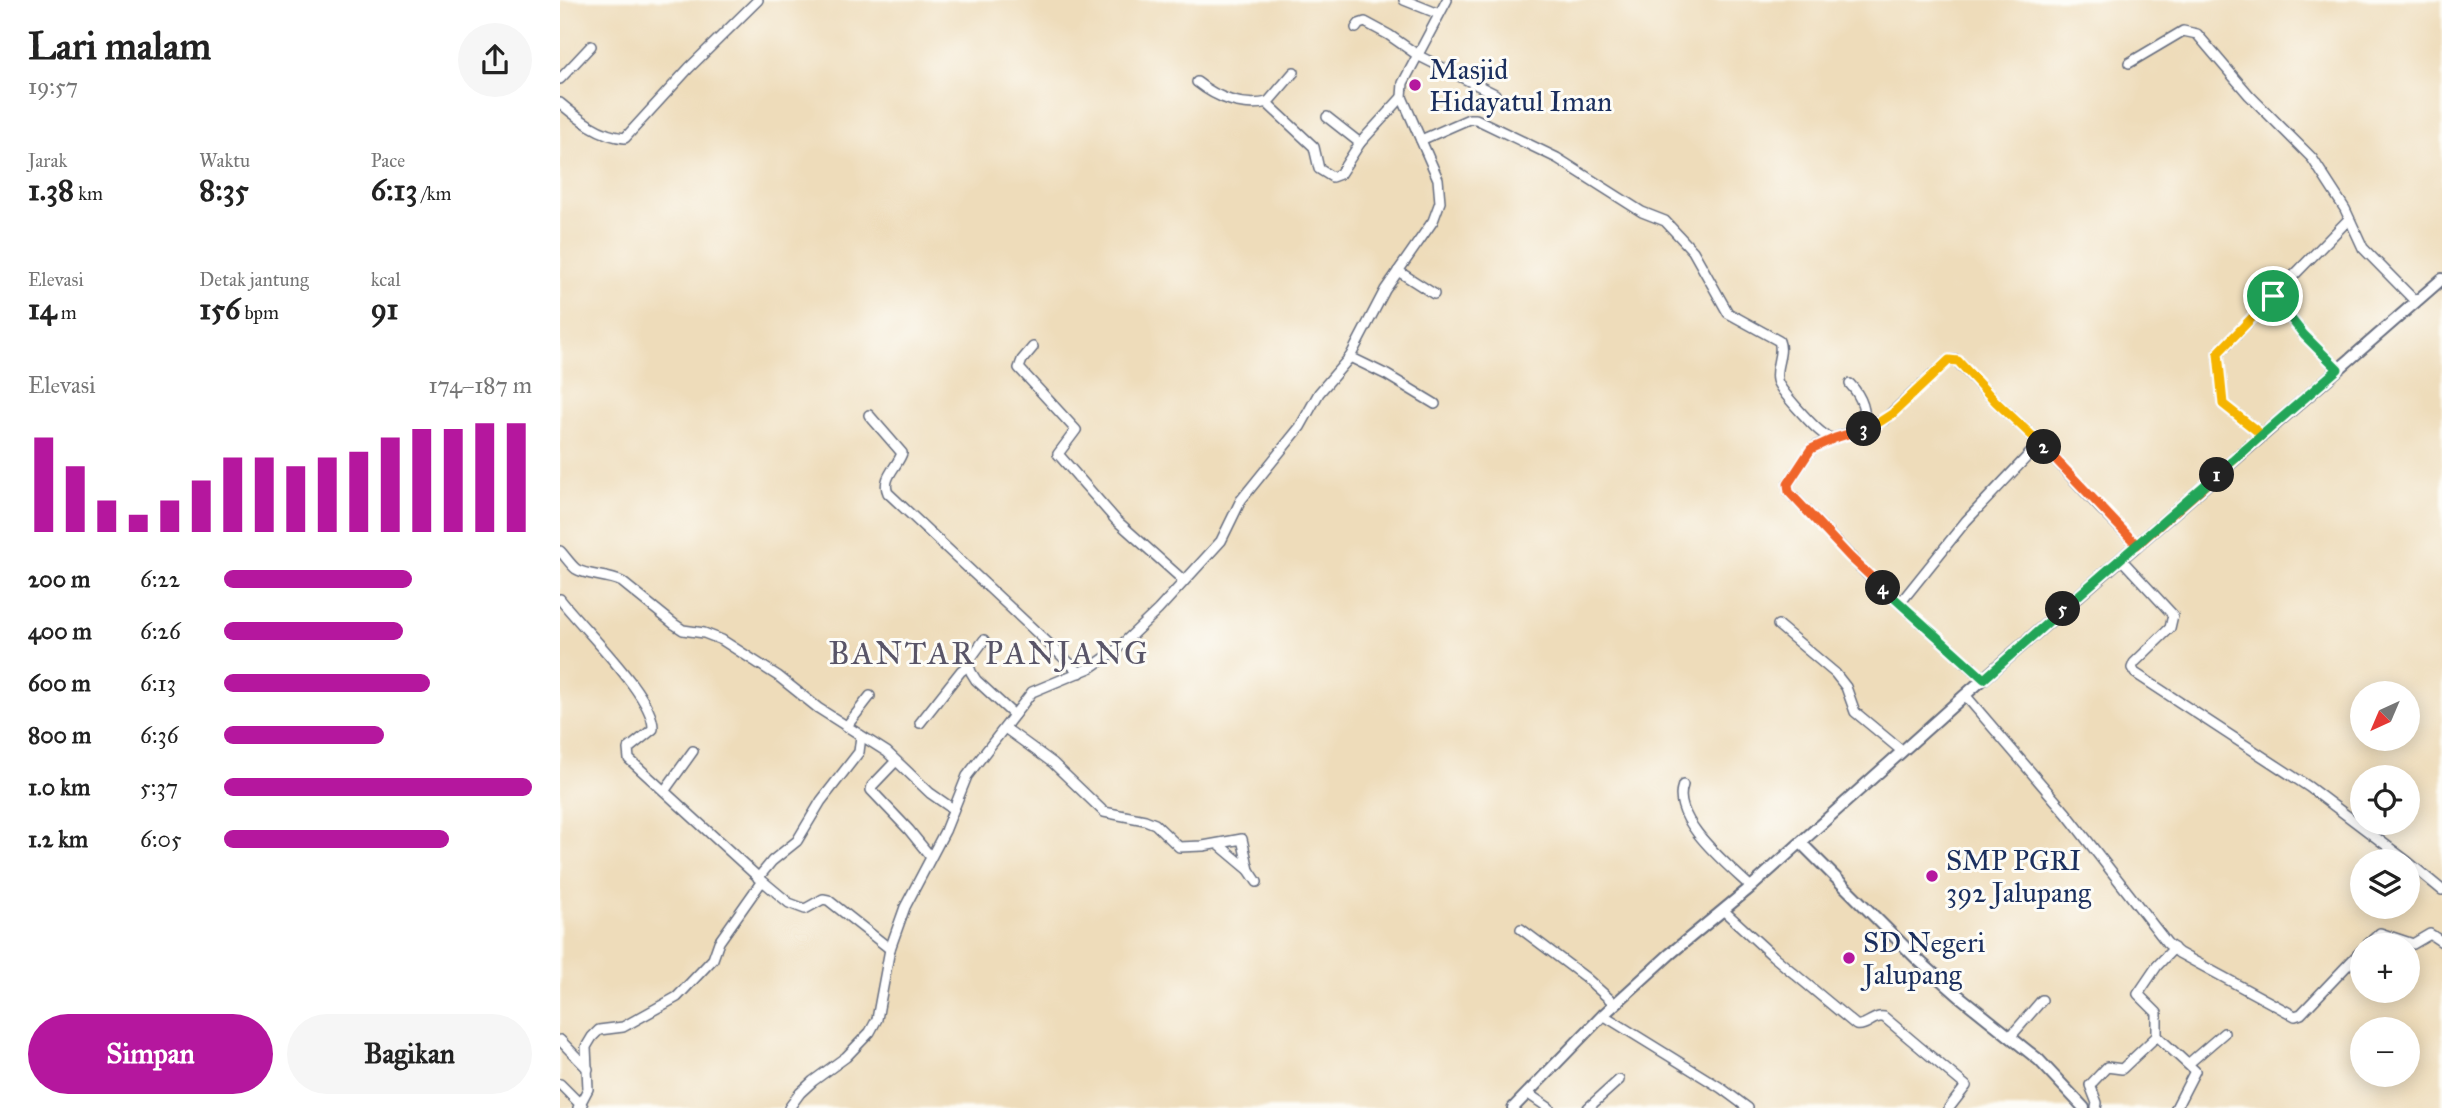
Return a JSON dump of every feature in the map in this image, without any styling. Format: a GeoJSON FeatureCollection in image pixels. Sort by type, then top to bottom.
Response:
{"type":"FeatureCollection","features":[{"type":"Feature","properties":{"kind":"street"},"geometry":{"type":"LineString","coordinates":[[560,103],[595,129],[611,137],[625,138],[689,68],[758,0]]}},
{"type":"Feature","properties":{"kind":"street"},"geometry":{"type":"LineString","coordinates":[[1404,0],[1439,14]]}},
{"type":"Feature","properties":{"kind":"street"},"geometry":{"type":"LineString","coordinates":[[789,1108],[800,1093],[846,1058],[870,1032],[877,1019],[890,949],[905,907],[945,831],[967,776],[1025,700],[1039,688],[1080,673],[1115,651],[1158,610],[1221,541],[1241,500],[1300,427],[1319,393],[1350,357],[1385,290],[1433,221],[1440,202],[1438,179],[1402,97],[1402,83],[1447,0]]}},
{"type":"Feature","properties":{"kind":"street"},"geometry":{"type":"LineString","coordinates":[[1356,28],[1365,22],[1419,56],[1494,94]]}},
{"type":"Feature","properties":{"kind":"street"},"geometry":{"type":"LineString","coordinates":[[2129,63],[2183,31],[2197,34],[2249,95],[2312,158],[2345,209],[2363,248],[2416,302]]}},
{"type":"Feature","properties":{"kind":"street"},"geometry":{"type":"LineString","coordinates":[[560,79],[592,46]]}},
{"type":"Feature","properties":{"kind":"street"},"geometry":{"type":"LineString","coordinates":[[1197,82],[1220,97],[1251,105],[1268,102],[1294,72]]}},
{"type":"Feature","properties":{"kind":"street"},"geometry":{"type":"LineString","coordinates":[[1268,102],[1278,116],[1314,147],[1319,169],[1332,177],[1340,174],[1360,143],[1402,97]]}},
{"type":"Feature","properties":{"kind":"street"},"geometry":{"type":"LineString","coordinates":[[1327,117],[1360,143]]}},
{"type":"Feature","properties":{"kind":"street"},"geometry":{"type":"LineString","coordinates":[[1422,140],[1469,119],[1476,120],[1558,158],[1633,206],[1665,221],[1693,251],[1728,313],[1779,341],[1781,347],[1776,377],[1779,386],[1824,435],[1835,438]]}},
{"type":"Feature","properties":{"kind":"street"},"geometry":{"type":"LineString","coordinates":[[2262,435],[2223,404],[2218,353],[2349,219]]}},
{"type":"Feature","properties":{"kind":"street"},"geometry":{"type":"LineString","coordinates":[[1398,271],[1434,294]]}},
{"type":"Feature","properties":{"kind":"street"},"geometry":{"type":"LineString","coordinates":[[1513,1108],[1603,1014],[2442,279]]}},
{"type":"Feature","properties":{"kind":"street"},"geometry":{"type":"LineString","coordinates":[[2273,296],[2304,335],[2338,369]]}},
{"type":"Feature","properties":{"kind":"street"},"geometry":{"type":"LineString","coordinates":[[1033,347],[1019,368],[1076,430],[1058,454],[1116,520],[1183,580]]}},
{"type":"Feature","properties":{"kind":"street"},"geometry":{"type":"LineString","coordinates":[[1350,357],[1387,374],[1435,404]]}},
{"type":"Feature","properties":{"kind":"street"},"geometry":{"type":"LineString","coordinates":[[1984,679],[1850,557],[1789,492],[1788,484],[1811,449],[1884,420],[1952,359],[1958,361],[1996,402],[2040,443],[2137,545]]}},
{"type":"Feature","properties":{"kind":"street"},"geometry":{"type":"LineString","coordinates":[[1850,384],[1864,405],[1864,429]]}},
{"type":"Feature","properties":{"kind":"street"},"geometry":{"type":"LineString","coordinates":[[869,415],[902,453],[887,480],[888,493],[1080,673]]}},
{"type":"Feature","properties":{"kind":"street"},"geometry":{"type":"LineString","coordinates":[[1901,602],[1966,521],[2040,443]]}},
{"type":"Feature","properties":{"kind":"street"},"geometry":{"type":"LineString","coordinates":[[560,551],[577,569],[622,582],[683,630],[704,633],[735,648],[778,676],[846,727],[887,752],[895,762],[953,809]]}},
{"type":"Feature","properties":{"kind":"street"},"geometry":{"type":"LineString","coordinates":[[2121,559],[2173,615],[2170,628],[2134,663],[2132,668],[2135,673],[2309,787],[2392,849]]}},
{"type":"Feature","properties":{"kind":"street"},"geometry":{"type":"LineString","coordinates":[[560,599],[639,690],[652,719],[653,729],[630,746],[629,759],[789,903],[803,909],[823,899],[828,900],[890,949]]}},
{"type":"Feature","properties":{"kind":"street"},"geometry":{"type":"LineString","coordinates":[[1778,625],[1835,673],[1846,687],[1855,712],[1902,751]]}},
{"type":"Feature","properties":{"kind":"street"},"geometry":{"type":"LineString","coordinates":[[984,640],[972,653],[968,666],[976,680],[1014,715]]}},
{"type":"Feature","properties":{"kind":"street"},"geometry":{"type":"LineString","coordinates":[[920,723],[961,671],[968,666]]}},
{"type":"Feature","properties":{"kind":"street"},"geometry":{"type":"LineString","coordinates":[[1965,695],[2066,813],[2179,953],[2295,1016],[2301,1014],[2350,963]]}},
{"type":"Feature","properties":{"kind":"street"},"geometry":{"type":"LineString","coordinates":[[846,727],[870,696]]}},
{"type":"Feature","properties":{"kind":"street"},"geometry":{"type":"LineString","coordinates":[[1005,728],[1053,763],[1104,812],[1155,824],[1179,847],[1218,844],[1239,838],[1243,840],[1249,870]]}},
{"type":"Feature","properties":{"kind":"street"},"geometry":{"type":"LineString","coordinates":[[560,1084],[581,1107],[588,1089],[586,1048],[592,1037],[599,1030],[623,1027],[677,997],[713,959],[719,942],[772,861],[797,841],[821,801],[859,752],[861,736]]}},
{"type":"Feature","properties":{"kind":"street"},"geometry":{"type":"LineString","coordinates":[[665,790],[693,751]]}},
{"type":"Feature","properties":{"kind":"street"},"geometry":{"type":"LineString","coordinates":[[895,762],[871,790],[930,856]]}},
{"type":"Feature","properties":{"kind":"street"},"geometry":{"type":"LineString","coordinates":[[1683,785],[1680,798],[1690,822],[1709,846],[1751,887]]}},
{"type":"Feature","properties":{"kind":"street"},"geometry":{"type":"LineString","coordinates":[[1801,843],[1931,971],[2039,1060],[2084,1108]]}},
{"type":"Feature","properties":{"kind":"street"},"geometry":{"type":"LineString","coordinates":[[1218,844],[1249,870],[1257,882]]}},
{"type":"Feature","properties":{"kind":"street"},"geometry":{"type":"LineString","coordinates":[[2420,871],[2442,890]]}},
{"type":"Feature","properties":{"kind":"street"},"geometry":{"type":"LineString","coordinates":[[1723,910],[1856,1025],[1864,1025],[1875,1017],[1884,1017],[1966,1086],[1949,1108]]}},
{"type":"Feature","properties":{"kind":"street"},"geometry":{"type":"LineString","coordinates":[[1521,929],[1585,977],[1615,1004]]}},
{"type":"Feature","properties":{"kind":"street"},"geometry":{"type":"LineString","coordinates":[[2420,940],[2430,934],[2442,942]]}},
{"type":"Feature","properties":{"kind":"street"},"geometry":{"type":"LineString","coordinates":[[2174,948],[2157,966],[2138,994],[2157,1013],[2157,1036],[2195,1073],[2176,1108]]}},
{"type":"Feature","properties":{"kind":"street"},"geometry":{"type":"LineString","coordinates":[[2011,1036],[2042,1000]]}},
{"type":"Feature","properties":{"kind":"street"},"geometry":{"type":"LineString","coordinates":[[1603,1014],[1748,1108]]}},
{"type":"Feature","properties":{"kind":"street"},"geometry":{"type":"LineString","coordinates":[[2188,1064],[2224,1033]]}},
{"type":"Feature","properties":{"kind":"street"},"geometry":{"type":"LineString","coordinates":[[2096,1108],[2097,1103],[2090,1085],[2092,1082],[2107,1067],[2123,1069],[2157,1036]]}},
{"type":"Feature","properties":{"kind":"street"},"geometry":{"type":"LineString","coordinates":[[560,1040],[588,1069]]}},
{"type":"Feature","properties":{"kind":"street"},"geometry":{"type":"LineString","coordinates":[[1588,1108],[1619,1080]]}},
{"type":"Feature","properties":{"kind":"street"},"geometry":{"type":"LineString","coordinates":[[1527,1094],[1549,1108]]}},
{"type":"Feature","properties":{"kind":"place","name":"Masjid Hidayatul Iman"},"geometry":{"type":"Point","coordinates":[1415,85]}},
{"type":"Feature","properties":{"kind":"place","name":"SMP PGRI 392 Jalupang"},"geometry":{"type":"Point","coordinates":[1932,876]}},
{"type":"Feature","properties":{"kind":"place","name":"SD Negeri Jalupang"},"geometry":{"type":"Point","coordinates":[1849,958]}},
{"type":"Feature","properties":{"kind":"district","name":"BANTAR PANJANG"},"geometry":{"type":"Point","coordinates":[989,653]}},
{"type":"Feature","properties":{"kind":"route"},"geometry":{"type":"LineString","coordinates":[[2273,296],[2304,335],[2338,369],[1984,679],[1867,574],[1789,492],[1790,480],[1811,449],[1884,420],[1953,359],[2040,443],[2137,545],[2262,435],[2223,404],[2218,353],[2273,296]]}}]}
